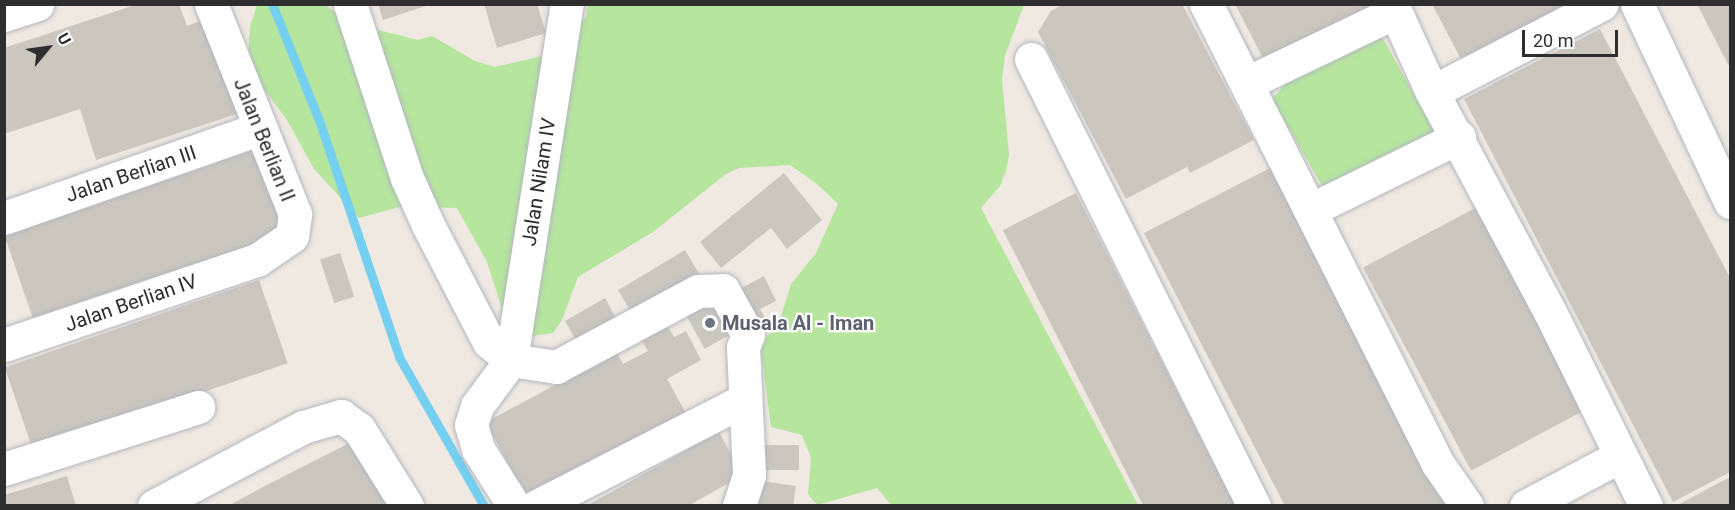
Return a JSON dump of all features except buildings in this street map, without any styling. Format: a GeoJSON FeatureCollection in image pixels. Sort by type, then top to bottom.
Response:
{"type":"FeatureCollection","features":[{"type":"Feature","properties":{"kind":"street"},"geometry":{"type":"LineString","coordinates":[[4,15],[37,4]]}},
{"type":"Feature","properties":{"kind":"street","name":"Jalan Berlian II"},"geometry":{"type":"LineString","coordinates":[[211,4],[258,129],[295,214],[296,226],[285,244],[257,260]]}},
{"type":"Feature","properties":{"kind":"street"},"geometry":{"type":"LineString","coordinates":[[350,4],[407,178],[424,216],[485,336],[511,360],[556,367],[698,291],[723,290],[748,335],[743,347],[749,475],[739,506]]}},
{"type":"Feature","properties":{"kind":"street","name":"Jalan Nilam IV"},"geometry":{"type":"LineString","coordinates":[[511,360],[567,4]]}},
{"type":"Feature","properties":{"kind":"street"},"geometry":{"type":"LineString","coordinates":[[1206,4],[1438,464],[1467,506]]}},
{"type":"Feature","properties":{"kind":"street"},"geometry":{"type":"LineString","coordinates":[[1432,92],[1602,4]]}},
{"type":"Feature","properties":{"kind":"street"},"geometry":{"type":"LineString","coordinates":[[1637,4],[1731,202]]}},
{"type":"Feature","properties":{"kind":"street"},"geometry":{"type":"LineString","coordinates":[[1247,83],[1393,8],[1432,92],[1459,137],[1646,506]]}},
{"type":"Feature","properties":{"kind":"street"},"geometry":{"type":"LineString","coordinates":[[1031,59],[1254,506]]}},
{"type":"Feature","properties":{"kind":"street","name":"Jalan Berlian III"},"geometry":{"type":"LineString","coordinates":[[4,218],[258,129]]}},
{"type":"Feature","properties":{"kind":"street"},"geometry":{"type":"LineString","coordinates":[[1310,210],[1459,137]]}},
{"type":"Feature","properties":{"kind":"street","name":"Jalan Berlian IV"},"geometry":{"type":"LineString","coordinates":[[4,345],[257,260]]}},
{"type":"Feature","properties":{"kind":"street"},"geometry":{"type":"LineString","coordinates":[[511,360],[477,405],[471,425],[478,449],[514,506]]}},
{"type":"Feature","properties":{"kind":"street"},"geometry":{"type":"LineString","coordinates":[[537,506],[744,400]]}},
{"type":"Feature","properties":{"kind":"street"},"geometry":{"type":"LineString","coordinates":[[4,469],[198,407]]}},
{"type":"Feature","properties":{"kind":"street"},"geometry":{"type":"LineString","coordinates":[[154,506],[303,427],[341,416],[359,429],[407,506]]}},
{"type":"Feature","properties":{"kind":"street"},"geometry":{"type":"LineString","coordinates":[[1526,506],[1620,456]]}},
{"type":"Feature","properties":{"kind":"green space"},"geometry":{"type":"Polygon","coordinates":[[[257,5],[325,5],[354,24],[418,40],[432,36],[475,61],[495,67],[550,54],[586,17],[588,5],[1024,5],[1005,56],[1002,79],[1009,155],[1006,171],[1000,186],[981,208],[1138,505],[891,505],[877,488],[817,505],[808,494],[811,458],[802,435],[771,427],[760,343],[778,326],[791,284],[816,253],[838,204],[816,183],[790,165],[739,168],[726,174],[653,232],[578,277],[562,320],[553,333],[525,337],[504,315],[487,262],[457,208],[403,206],[359,218],[314,169],[287,120],[260,84],[248,58],[250,27],[257,5]]]}},
{"type":"Feature","properties":{"kind":"green space"},"geometry":{"type":"Polygon","coordinates":[[[1381,35],[1436,134],[1324,189],[1272,99],[1293,76],[1381,35]]]}},
{"type":"Feature","properties":{"kind":"waterway"},"geometry":{"type":"LineString","coordinates":[[272,4],[320,123],[399,357],[484,506]]}},
{"type":"Feature","properties":{"kind":"place","name":"Musala Al - Iman"},"geometry":{"type":"Point","coordinates":[710,323]}}]}
